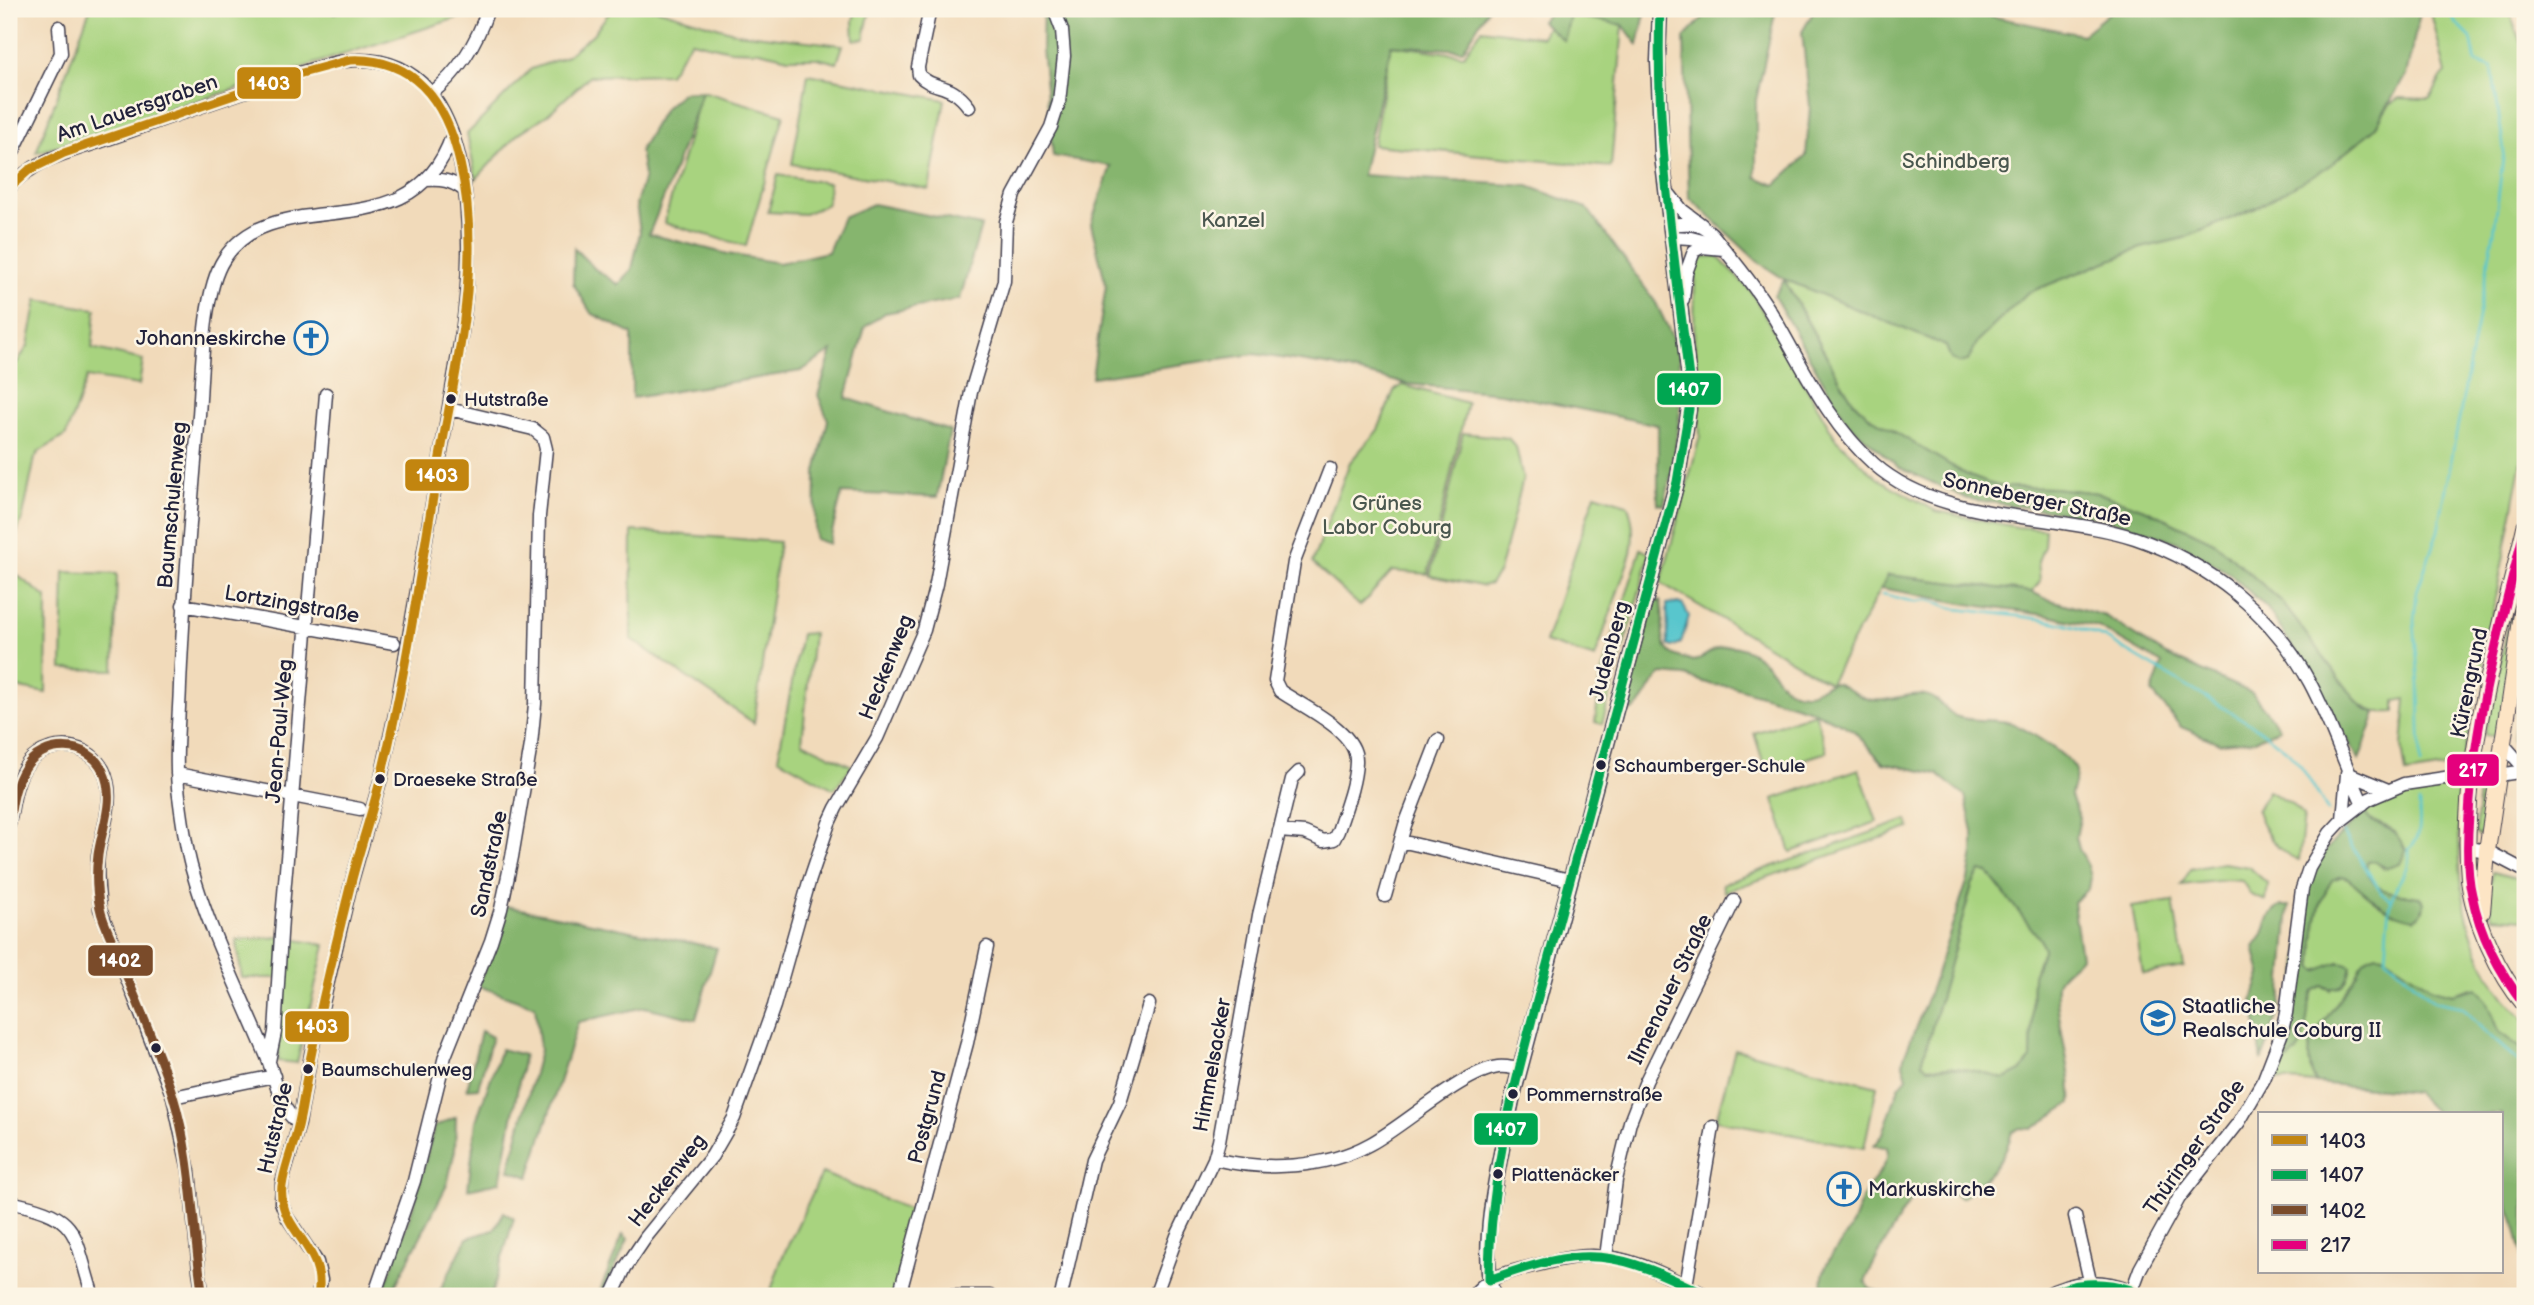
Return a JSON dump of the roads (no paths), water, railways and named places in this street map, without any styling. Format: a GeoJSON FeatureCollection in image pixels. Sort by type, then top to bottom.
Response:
{"type":"FeatureCollection","features":[{"type":"Feature","properties":{"kind":"main road","name":"Kürengrund"},"geometry":{"type":"LineString","coordinates":[[2525,527],[2484,705],[2473,775],[2469,848],[2469,881],[2484,931],[2504,978],[2525,1005]]}},
{"type":"Feature","properties":{"kind":"main road","name":"Kürengrund"},"geometry":{"type":"LineString","coordinates":[[2484,931],[2482,908],[2487,851],[2503,744],[2520,660],[2525,593]]}},
{"type":"Feature","properties":{"kind":"street"},"geometry":{"type":"LineString","coordinates":[[432,93],[445,83],[463,61],[488,9]]}},
{"type":"Feature","properties":{"kind":"street"},"geometry":{"type":"LineString","coordinates":[[930,9],[918,67],[919,75],[926,81],[960,94],[969,107]]}},
{"type":"Feature","properties":{"kind":"street","name":"Heckenweg"},"geometry":{"type":"LineString","coordinates":[[612,1296],[625,1268],[646,1237],[712,1156],[734,1118],[769,1021],[829,823],[877,738],[924,630],[936,584],[971,392],[1004,281],[1006,222],[1014,195],[1051,127],[1059,102],[1064,56],[1062,30],[1054,9]]}},
{"type":"Feature","properties":{"kind":"street","name":"Judenberg"},"geometry":{"type":"LineString","coordinates":[[1493,1296],[1489,1280],[1489,1245],[1497,1174],[1519,1069],[1682,459],[1689,409],[1689,378],[1662,156],[1658,61],[1660,9]]}},
{"type":"Feature","properties":{"kind":"street","name":"Am Lauersgraben"},"geometry":{"type":"LineString","coordinates":[[9,160],[61,53],[59,27]]}},
{"type":"Feature","properties":{"kind":"street","name":"Am Lauersgraben"},"geometry":{"type":"LineString","coordinates":[[10,186],[50,158],[276,81],[359,60],[403,69],[420,81],[432,93],[445,115],[452,135]]}},
{"type":"Feature","properties":{"kind":"street","name":"Baumschulenweg"},"geometry":{"type":"LineString","coordinates":[[299,1124],[288,1114],[267,1057],[213,931],[186,847],[177,774],[183,605],[205,335],[212,293],[222,261],[235,244],[256,229],[283,220],[366,209],[408,193],[426,180],[444,158],[452,135]]}},
{"type":"Feature","properties":{"kind":"street","name":"Hutstraße"},"geometry":{"type":"LineString","coordinates":[[318,1296],[321,1280],[317,1262],[287,1217],[281,1202],[282,1182],[299,1124],[312,1054],[351,884],[381,778],[397,705],[468,294],[468,232],[464,190],[452,135]]}},
{"type":"Feature","properties":{"kind":"street","name":"Am Lauersgraben"},"geometry":{"type":"LineString","coordinates":[[9,171],[10,186]]}},
{"type":"Feature","properties":{"kind":"street"},"geometry":{"type":"LineString","coordinates":[[426,180],[441,179],[455,183],[464,190]]}},
{"type":"Feature","properties":{"kind":"street","name":"Sonneberger Straße"},"geometry":{"type":"LineString","coordinates":[[1666,190],[1682,210],[1710,232],[1750,280],[1776,320],[1804,372],[1847,437],[1874,464],[1900,482],[1939,499],[2000,514],[2118,533],[2166,551],[2210,575],[2262,617],[2298,663],[2323,709],[2347,773],[2366,801]]}},
{"type":"Feature","properties":{"kind":"street"},"geometry":{"type":"LineString","coordinates":[[1671,231],[1692,224],[1710,232]]}},
{"type":"Feature","properties":{"kind":"street"},"geometry":{"type":"LineString","coordinates":[[1671,231],[1724,249]]}},
{"type":"Feature","properties":{"kind":"street"},"geometry":{"type":"LineString","coordinates":[[1681,320],[1686,273],[1691,256],[1702,247],[1724,249]]}},
{"type":"Feature","properties":{"kind":"street","name":"Jean-Paul-Weg"},"geometry":{"type":"LineString","coordinates":[[267,1057],[275,1032],[326,400]]}},
{"type":"Feature","properties":{"kind":"street","name":"Sandstraße"},"geometry":{"type":"LineString","coordinates":[[374,1296],[414,1181],[445,1056],[501,909],[523,798],[535,705],[539,516],[545,442],[540,433],[533,429],[449,409]]}},
{"type":"Feature","properties":{"kind":"street"},"geometry":{"type":"LineString","coordinates":[[1279,831],[1305,833],[1323,841],[1334,839],[1355,775],[1355,752],[1344,734],[1280,691],[1275,681],[1294,562],[1330,469]]}},
{"type":"Feature","properties":{"kind":"street","name":"Lortzingstraße"},"geometry":{"type":"LineString","coordinates":[[183,605],[394,643]]}},
{"type":"Feature","properties":{"kind":"street"},"geometry":{"type":"LineString","coordinates":[[1385,896],[1405,825],[1438,740]]}},
{"type":"Feature","properties":{"kind":"street"},"geometry":{"type":"LineString","coordinates":[[2503,744],[2525,770]]}},
{"type":"Feature","properties":{"kind":"street"},"geometry":{"type":"LineString","coordinates":[[9,824],[22,773],[38,755],[49,749],[72,747],[92,756],[102,767],[108,788],[98,858],[100,909],[173,1097],[189,1171],[203,1296]]}},
{"type":"Feature","properties":{"kind":"street","name":"Thüringer Straße"},"geometry":{"type":"LineString","coordinates":[[2130,1293],[2154,1239],[2179,1198],[2239,1122],[2264,1079],[2281,1035],[2286,1013],[2302,889],[2319,849],[2343,818],[2366,801],[2388,790],[2404,784],[2486,771],[2498,773],[2525,770]]}},
{"type":"Feature","properties":{"kind":"street","name":"Himmelsacker"},"geometry":{"type":"LineString","coordinates":[[1155,1296],[1177,1236],[1214,1158],[1225,1116],[1258,915],[1292,779],[1299,772]]}},
{"type":"Feature","properties":{"kind":"street"},"geometry":{"type":"LineString","coordinates":[[2347,773],[2388,790]]}},
{"type":"Feature","properties":{"kind":"street","name":"Sonneberger Straße"},"geometry":{"type":"LineString","coordinates":[[2343,818],[2347,773]]}},
{"type":"Feature","properties":{"kind":"street"},"geometry":{"type":"LineString","coordinates":[[177,774],[360,809]]}},
{"type":"Feature","properties":{"kind":"street"},"geometry":{"type":"LineString","coordinates":[[1400,843],[1570,880]]}},
{"type":"Feature","properties":{"kind":"street"},"geometry":{"type":"LineString","coordinates":[[2469,848],[2487,851],[2525,871]]}},
{"type":"Feature","properties":{"kind":"street","name":"Ilmenauer Straße"},"geometry":{"type":"LineString","coordinates":[[1606,1257],[1616,1180],[1633,1113],[1734,901]]}},
{"type":"Feature","properties":{"kind":"street","name":"Postgrund"},"geometry":{"type":"LineString","coordinates":[[899,1296],[967,1043],[987,947]]}},
{"type":"Feature","properties":{"kind":"street"},"geometry":{"type":"LineString","coordinates":[[1061,1296],[1092,1160],[1120,1102],[1149,1004]]}},
{"type":"Feature","properties":{"kind":"street"},"geometry":{"type":"LineString","coordinates":[[1214,1158],[1246,1165],[1281,1166],[1296,1166],[1334,1158],[1371,1144],[1486,1070],[1499,1067],[1519,1069]]}},
{"type":"Feature","properties":{"kind":"street"},"geometry":{"type":"LineString","coordinates":[[173,1097],[274,1076]]}},
{"type":"Feature","properties":{"kind":"street"},"geometry":{"type":"LineString","coordinates":[[1686,1286],[1713,1127]]}},
{"type":"Feature","properties":{"kind":"street"},"geometry":{"type":"LineString","coordinates":[[9,1202],[48,1212],[68,1224],[76,1237],[93,1296]]}},
{"type":"Feature","properties":{"kind":"street"},"geometry":{"type":"LineString","coordinates":[[2075,1216],[2091,1281]]}},
{"type":"Feature","properties":{"kind":"street"},"geometry":{"type":"LineString","coordinates":[[1473,1296],[1489,1280],[1516,1270],[1560,1260],[1606,1257],[1647,1267],[1708,1296]]}},
{"type":"Feature","properties":{"kind":"street"},"geometry":{"type":"LineString","coordinates":[[2044,1296],[2091,1281],[2111,1282],[2130,1293]]}},
{"type":"Feature","properties":{"kind":"street"},"geometry":{"type":"LineString","coordinates":[[949,1296],[990,1296]]}},
{"type":"Feature","properties":{"kind":"water"},"geometry":{"type":"Polygon","coordinates":[[[1667,604],[1683,605],[1689,616],[1681,643],[1672,647],[1668,645],[1667,604]]]}},
{"type":"Feature","properties":{"kind":"waterway"},"geometry":{"type":"LineString","coordinates":[[2421,765],[2414,621],[2417,591],[2438,531],[2494,232],[2504,150],[2492,68],[2476,62],[2471,38],[2455,22],[2448,9]]}},
{"type":"Feature","properties":{"kind":"waterway"},"geometry":{"type":"LineString","coordinates":[[1883,594],[1910,601],[1933,601],[1956,609],[2051,621],[2105,638],[2259,729],[2301,766],[2328,811]]}},
{"type":"Feature","properties":{"kind":"waterway"},"geometry":{"type":"LineString","coordinates":[[2419,803],[2418,834],[2409,849],[2407,867],[2390,905],[2386,958],[2434,1001],[2463,1007],[2483,1030],[2525,1067]]}},
{"type":"Feature","properties":{"kind":"waterway"},"geometry":{"type":"LineString","coordinates":[[2343,832],[2382,894],[2392,901]]}},
{"type":"Feature","properties":{"kind":"place","name":"Johanneskirche"},"geometry":{"type":"Point","coordinates":[311,338]}},
{"type":"Feature","properties":{"kind":"place","name":"Hutstraße"},"geometry":{"type":"Point","coordinates":[451,399]}},
{"type":"Feature","properties":{"kind":"place","name":"Schaumberger-Schule"},"geometry":{"type":"Point","coordinates":[1601,765]}},
{"type":"Feature","properties":{"kind":"place","name":"Draeseke Straße"},"geometry":{"type":"Point","coordinates":[380,779]}},
{"type":"Feature","properties":{"kind":"place","name":"Staatliche Realschule Coburg II"},"geometry":{"type":"Point","coordinates":[2158,1018]}},
{"type":"Feature","properties":{"kind":"place","name":"Baumschulenweg"},"geometry":{"type":"Point","coordinates":[308,1069]}},
{"type":"Feature","properties":{"kind":"place","name":"Pommernstraße"},"geometry":{"type":"Point","coordinates":[1513,1094]}},
{"type":"Feature","properties":{"kind":"place","name":"Plattenäcker"},"geometry":{"type":"Point","coordinates":[1498,1174]}},
{"type":"Feature","properties":{"kind":"place","name":"Markuskirche"},"geometry":{"type":"Point","coordinates":[1844,1189]}},
{"type":"Feature","properties":{"kind":"park label","name":"Schindberg"},"geometry":{"type":"Point","coordinates":[1956,161]}},
{"type":"Feature","properties":{"kind":"park label","name":"Kanzel"},"geometry":{"type":"Point","coordinates":[1233,220]}},
{"type":"Feature","properties":{"kind":"park label","name":"Grünes Labor Coburg"},"geometry":{"type":"Point","coordinates":[1387,515]}}]}
